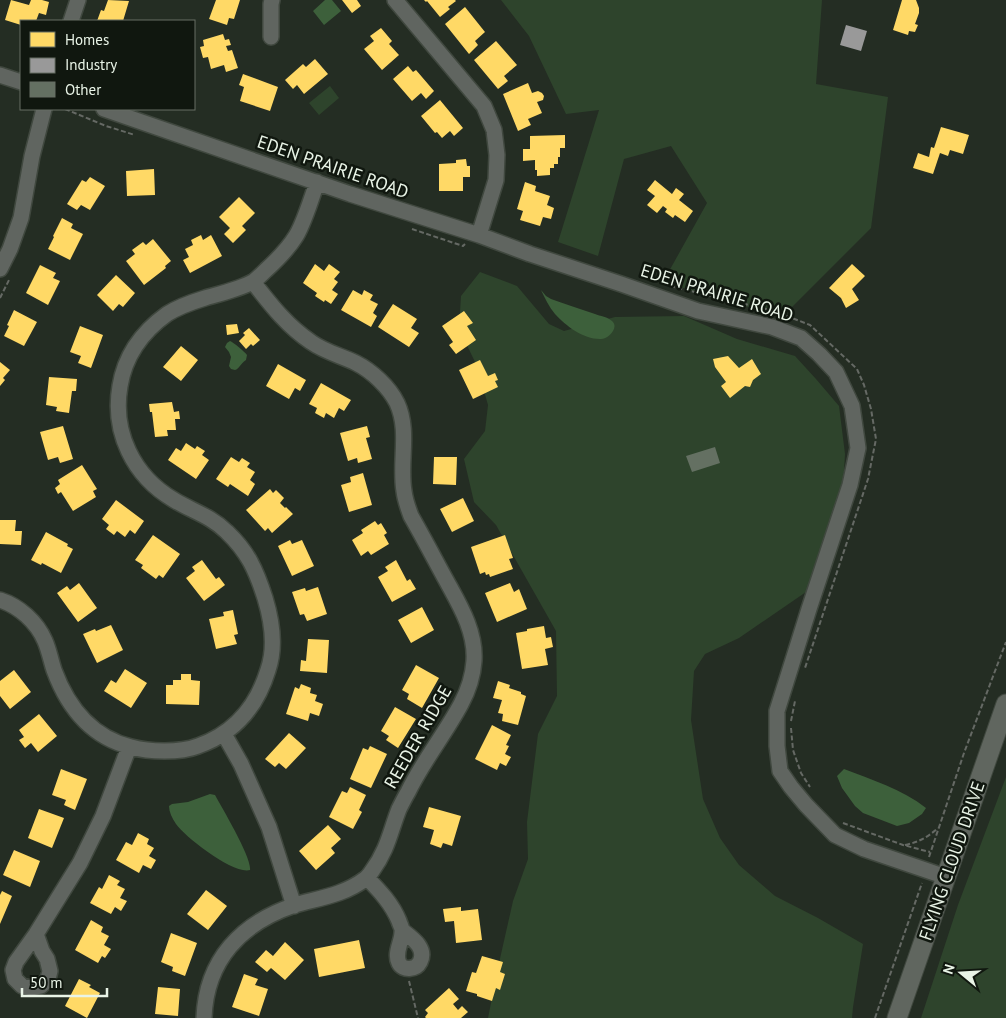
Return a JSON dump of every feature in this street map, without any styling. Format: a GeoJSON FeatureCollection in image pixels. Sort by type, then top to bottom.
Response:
{"type":"FeatureCollection","features":[{"type":"Feature","properties":{"kind":"main road","name":"FLYING CLOUD DRIVE"},"geometry":{"type":"LineString","coordinates":[[897,1018],[1006,704]]}},
{"type":"Feature","properties":{"kind":"street"},"geometry":{"type":"LineString","coordinates":[[71,20],[78,0]]}},
{"type":"Feature","properties":{"kind":"street"},"geometry":{"type":"LineString","coordinates":[[271,37],[272,0]]}},
{"type":"Feature","properties":{"kind":"street"},"geometry":{"type":"LineString","coordinates":[[395,0],[484,106],[494,130],[497,155],[496,180],[479,235]]}},
{"type":"Feature","properties":{"kind":"street"},"geometry":{"type":"LineString","coordinates":[[0,75],[20,82]]}},
{"type":"Feature","properties":{"kind":"street"},"geometry":{"type":"LineString","coordinates":[[0,269],[10,249],[21,218],[32,156],[44,110]]}},
{"type":"Feature","properties":{"kind":"street","name":"EDEN PRAIRIE ROAD"},"geometry":{"type":"LineString","coordinates":[[107,110],[698,311],[772,327],[801,338],[820,354],[836,372],[852,406],[858,448],[850,485],[777,711],[777,746],[780,771],[806,805],[835,835],[864,848],[946,877]]}},
{"type":"Feature","properties":{"kind":"street"},"geometry":{"type":"LineString","coordinates":[[0,600],[21,611],[34,622],[44,640],[54,672],[68,701],[81,718],[97,732],[118,744],[140,750],[165,751],[194,748],[224,734],[248,712],[264,685],[271,662],[273,642],[268,608],[260,581],[240,546],[226,530],[210,518],[174,500],[146,478],[136,465],[123,437],[119,421],[118,404],[123,370],[131,352],[140,340],[168,314],[183,306],[253,282],[280,258],[298,234],[317,182]]}},
{"type":"Feature","properties":{"kind":"street","name":"REEDER RIDGE"},"geometry":{"type":"LineString","coordinates":[[204,1018],[208,989],[223,955],[247,929],[265,917],[294,906],[345,892],[367,878],[387,846],[400,808],[409,789],[461,704],[470,683],[474,660],[472,636],[462,610],[411,516],[406,503],[403,489],[404,442],[395,390],[357,364],[313,344],[296,331],[275,310],[253,282]]}},
{"type":"Feature","properties":{"kind":"street"},"geometry":{"type":"LineString","coordinates":[[224,734],[241,764],[269,827],[294,906]]}},
{"type":"Feature","properties":{"kind":"street"},"geometry":{"type":"LineString","coordinates":[[36,934],[80,864],[103,816],[129,747]]}},
{"type":"Feature","properties":{"kind":"street"},"geometry":{"type":"LineString","coordinates":[[367,878],[395,911],[403,931],[416,941],[421,948],[422,957],[420,964],[414,968],[406,969],[400,966],[397,959],[403,931]]}},
{"type":"Feature","properties":{"kind":"path"},"geometry":{"type":"LineString","coordinates":[[875,1018],[964,753],[1006,642]]}},
{"type":"Feature","properties":{"kind":"path"},"geometry":{"type":"LineString","coordinates":[[903,845],[915,843],[926,838],[939,827]]}},
{"type":"Feature","properties":{"kind":"path"},"geometry":{"type":"LineString","coordinates":[[406,969],[418,1018]]}},
{"type":"Feature","properties":{"kind":"shaded area"},"geometry":{"type":"Polygon","coordinates":[[[325,0],[332,0],[341,11],[324,25],[313,11],[325,0]]]}},
{"type":"Feature","properties":{"kind":"shaded area"},"geometry":{"type":"Polygon","coordinates":[[[501,0],[822,0],[816,84],[888,97],[871,228],[782,317],[663,282],[707,203],[671,146],[624,159],[598,256],[558,242],[599,110],[566,114],[529,36],[501,0]]]}},
{"type":"Feature","properties":{"kind":"shaded area"},"geometry":{"type":"Polygon","coordinates":[[[330,86],[339,98],[319,115],[309,103],[330,86]]]}},
{"type":"Feature","properties":{"kind":"shaded area"},"geometry":{"type":"Polygon","coordinates":[[[480,272],[517,286],[549,324],[564,331],[615,317],[684,316],[737,339],[795,356],[839,406],[845,454],[842,507],[820,550],[806,592],[739,638],[705,654],[694,671],[691,720],[703,799],[720,838],[739,865],[775,896],[863,944],[852,1018],[488,1018],[513,901],[528,859],[527,822],[538,734],[557,696],[556,631],[496,525],[474,502],[464,459],[485,431],[488,405],[477,366],[459,329],[461,296],[480,272]]]}},
{"type":"Feature","properties":{"kind":"shaded area"},"geometry":{"type":"Polygon","coordinates":[[[541,290],[551,299],[608,318],[614,324],[614,330],[603,339],[587,337],[575,331],[555,314],[541,290]]]}},
{"type":"Feature","properties":{"kind":"shaded area"},"geometry":{"type":"Polygon","coordinates":[[[230,341],[247,355],[246,360],[235,370],[229,366],[231,357],[225,347],[230,341]]]}},
{"type":"Feature","properties":{"kind":"shaded area"},"geometry":{"type":"Polygon","coordinates":[[[844,769],[897,790],[926,808],[922,814],[909,823],[897,826],[863,813],[855,806],[842,788],[837,776],[844,769]]]}},
{"type":"Feature","properties":{"kind":"shaded area"},"geometry":{"type":"Polygon","coordinates":[[[1006,777],[1006,1018],[921,1018],[958,905],[1006,777]]]}},
{"type":"Feature","properties":{"kind":"shaded area"},"geometry":{"type":"Polygon","coordinates":[[[210,794],[215,795],[236,833],[246,855],[250,870],[233,867],[210,854],[181,830],[172,817],[169,806],[172,804],[188,802],[210,794]]]}},
{"type":"Feature","properties":{"kind":"building: Homes"},"geometry":{"type":"Polygon","coordinates":[[[11,0],[29,5],[31,0],[49,2],[46,15],[39,13],[36,20],[20,20],[20,25],[5,20],[11,0]]]}},
{"type":"Feature","properties":{"kind":"building: Homes"},"geometry":{"type":"Polygon","coordinates":[[[108,0],[129,1],[123,20],[97,20],[101,10],[104,11],[108,0]]]}},
{"type":"Feature","properties":{"kind":"building: Homes"},"geometry":{"type":"Polygon","coordinates":[[[216,0],[240,0],[234,19],[229,18],[227,25],[209,19],[216,0]]]}},
{"type":"Feature","properties":{"kind":"building: Homes"},"geometry":{"type":"Polygon","coordinates":[[[342,0],[357,0],[361,6],[352,13],[342,0]]]}},
{"type":"Feature","properties":{"kind":"building: Homes"},"geometry":{"type":"Polygon","coordinates":[[[424,0],[455,0],[456,1],[440,17],[424,0]]]}},
{"type":"Feature","properties":{"kind":"building: Homes"},"geometry":{"type":"Polygon","coordinates":[[[902,0],[916,0],[919,8],[915,24],[918,25],[915,32],[909,31],[908,35],[893,30],[902,0]]]}},
{"type":"Feature","properties":{"kind":"building: Homes"},"geometry":{"type":"Polygon","coordinates":[[[465,7],[485,32],[475,41],[478,45],[469,54],[445,24],[465,7]]]}},
{"type":"Feature","properties":{"kind":"building: Homes"},"geometry":{"type":"Polygon","coordinates":[[[381,28],[392,41],[389,44],[399,55],[382,70],[364,49],[374,41],[370,36],[381,28]]]}},
{"type":"Feature","properties":{"kind":"building: Homes"},"geometry":{"type":"Polygon","coordinates":[[[223,34],[225,40],[229,39],[231,45],[226,46],[228,51],[232,50],[238,68],[226,72],[224,65],[211,69],[208,57],[203,58],[200,47],[204,46],[203,40],[223,34]]]}},
{"type":"Feature","properties":{"kind":"building: Homes"},"geometry":{"type":"Polygon","coordinates":[[[496,41],[517,65],[504,76],[508,81],[498,89],[474,60],[496,41]]]}},
{"type":"Feature","properties":{"kind":"building: Homes"},"geometry":{"type":"Polygon","coordinates":[[[315,59],[328,74],[304,94],[297,85],[293,89],[285,80],[303,64],[306,67],[315,59]]]}},
{"type":"Feature","properties":{"kind":"building: Homes"},"geometry":{"type":"Polygon","coordinates":[[[408,66],[413,72],[416,70],[434,91],[426,99],[421,93],[412,101],[393,79],[408,66]]]}},
{"type":"Feature","properties":{"kind":"building: Homes"},"geometry":{"type":"Polygon","coordinates":[[[243,74],[278,87],[270,111],[240,101],[244,87],[239,85],[243,74]]]}},
{"type":"Feature","properties":{"kind":"building: Homes"},"geometry":{"type":"Polygon","coordinates":[[[528,83],[532,93],[538,91],[544,96],[543,100],[537,102],[542,113],[528,119],[531,125],[518,131],[503,94],[528,83]]]}},
{"type":"Feature","properties":{"kind":"building: Homes"},"geometry":{"type":"Polygon","coordinates":[[[440,100],[463,128],[454,136],[450,131],[442,138],[437,132],[435,133],[421,116],[440,100]]]}},
{"type":"Feature","properties":{"kind":"building: Homes"},"geometry":{"type":"Polygon","coordinates":[[[941,127],[969,135],[963,154],[950,150],[948,156],[940,153],[933,174],[913,168],[918,153],[929,157],[931,147],[934,148],[941,127]]]}},
{"type":"Feature","properties":{"kind":"building: Homes"},"geometry":{"type":"Polygon","coordinates":[[[565,135],[565,148],[560,148],[558,164],[554,164],[554,168],[550,168],[550,175],[537,176],[535,160],[523,161],[523,149],[530,149],[530,136],[565,135]]]}},
{"type":"Feature","properties":{"kind":"building: Homes"},"geometry":{"type":"Polygon","coordinates":[[[466,159],[467,166],[470,166],[470,177],[463,177],[463,191],[439,191],[439,164],[456,163],[456,160],[466,159]]]}},
{"type":"Feature","properties":{"kind":"building: Homes"},"geometry":{"type":"Polygon","coordinates":[[[154,169],[155,195],[127,196],[126,171],[154,169]]]}},
{"type":"Feature","properties":{"kind":"building: Homes"},"geometry":{"type":"Polygon","coordinates":[[[90,177],[105,186],[90,210],[81,205],[77,210],[67,204],[82,180],[86,182],[90,177]]]}},
{"type":"Feature","properties":{"kind":"building: Homes"},"geometry":{"type":"Polygon","coordinates":[[[655,180],[672,194],[676,188],[684,194],[679,200],[693,211],[685,222],[675,215],[673,218],[665,212],[667,209],[663,206],[657,213],[647,205],[655,196],[647,190],[655,180]]]}},
{"type":"Feature","properties":{"kind":"building: Homes"},"geometry":{"type":"Polygon","coordinates":[[[525,182],[536,186],[535,191],[550,196],[547,205],[554,208],[551,219],[543,217],[540,226],[520,220],[523,211],[517,209],[525,182]]]}},
{"type":"Feature","properties":{"kind":"building: Homes"},"geometry":{"type":"Polygon","coordinates":[[[239,197],[255,213],[242,226],[246,230],[233,243],[224,234],[230,228],[219,217],[239,197]]]}},
{"type":"Feature","properties":{"kind":"building: Homes"},"geometry":{"type":"Polygon","coordinates":[[[62,218],[73,224],[71,228],[83,234],[70,260],[48,249],[62,218]]]}},
{"type":"Feature","properties":{"kind":"building: Homes"},"geometry":{"type":"Polygon","coordinates":[[[201,235],[203,240],[211,235],[222,256],[190,273],[183,260],[189,257],[185,249],[193,245],[191,240],[201,235]]]}},
{"type":"Feature","properties":{"kind":"building: Homes"},"geometry":{"type":"Polygon","coordinates":[[[153,239],[171,261],[165,266],[166,268],[144,285],[126,261],[135,254],[132,250],[143,242],[146,245],[153,239]]]}},
{"type":"Feature","properties":{"kind":"building: Homes"},"geometry":{"type":"Polygon","coordinates":[[[315,264],[324,271],[329,264],[340,272],[334,279],[338,282],[332,290],[338,294],[331,304],[315,296],[317,293],[303,283],[315,264]]]}},
{"type":"Feature","properties":{"kind":"building: Homes"},"geometry":{"type":"Polygon","coordinates":[[[852,264],[865,276],[852,289],[859,300],[846,308],[841,298],[829,288],[852,264]]]}},
{"type":"Feature","properties":{"kind":"building: Homes"},"geometry":{"type":"Polygon","coordinates":[[[40,265],[56,273],[53,278],[60,281],[48,305],[26,293],[40,265]]]}},
{"type":"Feature","properties":{"kind":"building: Homes"},"geometry":{"type":"Polygon","coordinates":[[[116,275],[135,293],[123,307],[119,304],[113,311],[97,295],[116,275]]]}},
{"type":"Feature","properties":{"kind":"building: Homes"},"geometry":{"type":"Polygon","coordinates":[[[353,290],[362,295],[364,290],[373,295],[370,300],[378,304],[373,313],[377,316],[371,327],[341,310],[353,290]]]}},
{"type":"Feature","properties":{"kind":"building: Homes"},"geometry":{"type":"Polygon","coordinates":[[[393,304],[417,319],[411,328],[419,333],[409,347],[378,327],[393,304]]]}},
{"type":"Feature","properties":{"kind":"building: Homes"},"geometry":{"type":"Polygon","coordinates":[[[14,310],[37,322],[24,346],[4,336],[14,310]]]}},
{"type":"Feature","properties":{"kind":"building: Homes"},"geometry":{"type":"Polygon","coordinates":[[[464,311],[473,323],[467,326],[476,340],[456,354],[449,345],[453,342],[442,326],[464,311]]]}},
{"type":"Feature","properties":{"kind":"building: Homes"},"geometry":{"type":"Polygon","coordinates":[[[237,324],[239,333],[227,335],[226,325],[237,324]]]}},
{"type":"Feature","properties":{"kind":"building: Homes"},"geometry":{"type":"Polygon","coordinates":[[[80,326],[103,335],[91,368],[78,363],[81,356],[70,352],[80,326]]]}},
{"type":"Feature","properties":{"kind":"building: Homes"},"geometry":{"type":"Polygon","coordinates":[[[249,328],[260,340],[253,346],[251,344],[246,349],[239,341],[245,335],[243,333],[249,328]]]}},
{"type":"Feature","properties":{"kind":"building: Homes"},"geometry":{"type":"Polygon","coordinates":[[[181,346],[198,360],[181,381],[163,367],[181,346]]]}},
{"type":"Feature","properties":{"kind":"building: Homes"},"geometry":{"type":"Polygon","coordinates":[[[728,356],[739,368],[752,359],[761,374],[753,380],[750,387],[745,386],[730,398],[721,386],[726,382],[715,367],[713,359],[728,356]]]}},
{"type":"Feature","properties":{"kind":"building: Homes"},"geometry":{"type":"Polygon","coordinates":[[[480,360],[488,376],[495,373],[498,380],[495,381],[498,387],[473,399],[459,370],[480,360]]]}},
{"type":"Feature","properties":{"kind":"building: Homes"},"geometry":{"type":"Polygon","coordinates":[[[0,362],[10,370],[3,378],[5,380],[0,386],[0,362]]]}},
{"type":"Feature","properties":{"kind":"building: Homes"},"geometry":{"type":"Polygon","coordinates":[[[278,364],[306,380],[300,391],[295,388],[289,399],[266,386],[278,364]]]}},
{"type":"Feature","properties":{"kind":"building: Homes"},"geometry":{"type":"Polygon","coordinates":[[[49,377],[77,379],[76,391],[72,391],[69,413],[56,411],[57,407],[46,405],[49,377]]]}},
{"type":"Feature","properties":{"kind":"building: Homes"},"geometry":{"type":"Polygon","coordinates":[[[321,383],[351,400],[344,411],[339,408],[334,418],[326,413],[324,418],[315,413],[317,408],[309,404],[321,383]]]}},
{"type":"Feature","properties":{"kind":"building: Homes"},"geometry":{"type":"Polygon","coordinates":[[[172,402],[174,412],[179,411],[180,419],[175,419],[176,430],[167,430],[168,436],[155,437],[152,412],[150,412],[149,404],[172,402]]]}},
{"type":"Feature","properties":{"kind":"building: Homes"},"geometry":{"type":"Polygon","coordinates":[[[63,426],[73,459],[60,463],[58,457],[48,460],[40,432],[63,426]]]}},
{"type":"Feature","properties":{"kind":"building: Homes"},"geometry":{"type":"Polygon","coordinates":[[[367,426],[370,437],[366,438],[372,459],[358,463],[357,458],[348,461],[340,433],[367,426]]]}},
{"type":"Feature","properties":{"kind":"building: Homes"},"geometry":{"type":"Polygon","coordinates":[[[186,443],[195,449],[197,446],[205,451],[202,455],[209,460],[196,479],[168,460],[176,448],[181,451],[186,443]]]}},
{"type":"Feature","properties":{"kind":"building: Homes"},"geometry":{"type":"Polygon","coordinates":[[[231,457],[239,462],[242,458],[250,463],[247,467],[255,472],[250,480],[255,484],[248,496],[230,484],[228,487],[216,479],[231,457]]]}},
{"type":"Feature","properties":{"kind":"building: Homes"},"geometry":{"type":"Polygon","coordinates":[[[434,457],[457,457],[456,485],[433,484],[434,457]]]}},
{"type":"Feature","properties":{"kind":"building: Homes"},"geometry":{"type":"Polygon","coordinates":[[[82,465],[97,489],[93,491],[96,497],[73,511],[61,492],[58,494],[55,488],[60,484],[58,480],[82,465]]]}},
{"type":"Feature","properties":{"kind":"building: Homes"},"geometry":{"type":"Polygon","coordinates":[[[363,473],[372,505],[349,512],[341,485],[351,482],[350,477],[363,473]]]}},
{"type":"Feature","properties":{"kind":"building: Homes"},"geometry":{"type":"Polygon","coordinates":[[[270,489],[273,493],[276,490],[284,498],[280,503],[293,514],[272,533],[268,528],[265,531],[246,510],[270,489]]]}},
{"type":"Feature","properties":{"kind":"building: Homes"},"geometry":{"type":"Polygon","coordinates":[[[463,498],[474,521],[452,532],[440,509],[463,498]]]}},
{"type":"Feature","properties":{"kind":"building: Homes"},"geometry":{"type":"Polygon","coordinates":[[[116,500],[144,521],[135,534],[130,530],[125,537],[117,531],[114,535],[106,529],[109,525],[102,519],[116,500]]]}},
{"type":"Feature","properties":{"kind":"building: Homes"},"geometry":{"type":"Polygon","coordinates":[[[0,520],[16,520],[15,531],[22,531],[21,545],[0,544],[0,520]]]}},
{"type":"Feature","properties":{"kind":"building: Homes"},"geometry":{"type":"Polygon","coordinates":[[[375,521],[378,525],[381,523],[387,533],[384,535],[389,544],[371,555],[368,551],[361,556],[352,540],[363,533],[361,530],[375,521]]]}},
{"type":"Feature","properties":{"kind":"building: Homes"},"geometry":{"type":"Polygon","coordinates":[[[46,532],[68,544],[67,546],[73,549],[61,573],[42,563],[41,565],[31,560],[46,532]]]}},
{"type":"Feature","properties":{"kind":"building: Homes"},"geometry":{"type":"Polygon","coordinates":[[[153,535],[180,554],[163,578],[159,575],[156,579],[141,568],[143,565],[135,560],[153,535]]]}},
{"type":"Feature","properties":{"kind":"building: Homes"},"geometry":{"type":"Polygon","coordinates":[[[505,535],[513,558],[509,559],[513,569],[490,577],[485,572],[480,574],[471,547],[505,535]]]}},
{"type":"Feature","properties":{"kind":"building: Homes"},"geometry":{"type":"Polygon","coordinates":[[[290,540],[292,544],[302,540],[314,566],[292,576],[278,546],[290,540]]]}},
{"type":"Feature","properties":{"kind":"building: Homes"},"geometry":{"type":"Polygon","coordinates":[[[202,560],[216,579],[219,577],[225,585],[204,601],[186,578],[195,571],[192,567],[202,560]]]}},
{"type":"Feature","properties":{"kind":"building: Homes"},"geometry":{"type":"Polygon","coordinates":[[[396,560],[407,581],[410,579],[416,589],[392,602],[378,577],[388,571],[385,567],[396,560]]]}},
{"type":"Feature","properties":{"kind":"building: Homes"},"geometry":{"type":"Polygon","coordinates":[[[79,583],[97,608],[78,622],[57,593],[67,586],[70,590],[79,583]]]}},
{"type":"Feature","properties":{"kind":"building: Homes"},"geometry":{"type":"Polygon","coordinates":[[[510,583],[514,592],[519,589],[527,609],[497,622],[485,593],[510,583]]]}},
{"type":"Feature","properties":{"kind":"building: Homes"},"geometry":{"type":"Polygon","coordinates":[[[318,587],[327,614],[307,621],[304,614],[300,615],[292,592],[305,588],[306,591],[318,587]]]}},
{"type":"Feature","properties":{"kind":"building: Homes"},"geometry":{"type":"Polygon","coordinates":[[[422,607],[434,630],[411,643],[398,620],[422,607]]]}},
{"type":"Feature","properties":{"kind":"building: Homes"},"geometry":{"type":"Polygon","coordinates":[[[233,610],[238,634],[234,635],[237,644],[216,649],[209,619],[224,616],[223,612],[233,610]]]}},
{"type":"Feature","properties":{"kind":"building: Homes"},"geometry":{"type":"Polygon","coordinates":[[[111,625],[123,650],[97,663],[83,634],[111,625]]]}},
{"type":"Feature","properties":{"kind":"building: Homes"},"geometry":{"type":"Polygon","coordinates":[[[544,626],[546,638],[551,637],[553,647],[545,649],[548,665],[522,669],[516,633],[544,626]]]}},
{"type":"Feature","properties":{"kind":"building: Homes"},"geometry":{"type":"Polygon","coordinates":[[[308,639],[329,640],[327,673],[300,671],[301,660],[306,661],[308,639]]]}},
{"type":"Feature","properties":{"kind":"building: Homes"},"geometry":{"type":"Polygon","coordinates":[[[416,665],[439,678],[422,708],[407,699],[409,694],[402,690],[416,665]]]}},
{"type":"Feature","properties":{"kind":"building: Homes"},"geometry":{"type":"Polygon","coordinates":[[[125,669],[147,683],[131,708],[104,691],[111,680],[116,683],[125,669]]]}},
{"type":"Feature","properties":{"kind":"building: Homes"},"geometry":{"type":"Polygon","coordinates":[[[14,670],[31,692],[10,709],[0,696],[0,681],[14,670]]]}},
{"type":"Feature","properties":{"kind":"building: Homes"},"geometry":{"type":"Polygon","coordinates":[[[181,674],[191,674],[191,680],[200,681],[199,705],[166,704],[166,685],[173,685],[173,680],[181,680],[181,674]]]}},
{"type":"Feature","properties":{"kind":"building: Homes"},"geometry":{"type":"Polygon","coordinates":[[[498,681],[510,685],[509,688],[526,696],[518,725],[502,721],[503,714],[498,713],[502,700],[493,698],[498,681]]]}},
{"type":"Feature","properties":{"kind":"building: Homes"},"geometry":{"type":"Polygon","coordinates":[[[301,684],[311,688],[310,693],[317,695],[315,701],[323,704],[319,716],[310,713],[308,721],[286,714],[295,687],[299,689],[301,684]]]}},
{"type":"Feature","properties":{"kind":"building: Homes"},"geometry":{"type":"Polygon","coordinates":[[[395,707],[416,719],[398,748],[386,740],[389,736],[381,731],[395,707]]]}},
{"type":"Feature","properties":{"kind":"building: Homes"},"geometry":{"type":"Polygon","coordinates":[[[39,714],[57,736],[38,752],[31,743],[25,748],[19,740],[24,737],[19,730],[39,714]]]}},
{"type":"Feature","properties":{"kind":"building: Homes"},"geometry":{"type":"Polygon","coordinates":[[[492,725],[511,735],[506,745],[509,746],[505,754],[511,757],[506,766],[500,763],[497,770],[475,759],[492,725]]]}},
{"type":"Feature","properties":{"kind":"building: Homes"},"geometry":{"type":"Polygon","coordinates":[[[289,733],[306,748],[286,769],[279,763],[275,767],[265,759],[289,733]]]}},
{"type":"Feature","properties":{"kind":"building: Homes"},"geometry":{"type":"Polygon","coordinates":[[[370,746],[387,754],[371,788],[350,779],[363,748],[368,750],[370,746]]]}},
{"type":"Feature","properties":{"kind":"building: Homes"},"geometry":{"type":"Polygon","coordinates":[[[61,769],[87,779],[75,810],[64,805],[66,800],[52,795],[61,769]]]}},
{"type":"Feature","properties":{"kind":"building: Homes"},"geometry":{"type":"Polygon","coordinates":[[[350,787],[366,795],[359,810],[362,812],[353,829],[329,817],[342,791],[347,793],[350,787]]]}},
{"type":"Feature","properties":{"kind":"building: Homes"},"geometry":{"type":"Polygon","coordinates":[[[429,807],[461,816],[452,846],[443,843],[441,848],[430,844],[434,830],[423,827],[429,807]]]}},
{"type":"Feature","properties":{"kind":"building: Homes"},"geometry":{"type":"Polygon","coordinates":[[[39,809],[64,818],[52,848],[28,838],[39,809]]]}},
{"type":"Feature","properties":{"kind":"building: Homes"},"geometry":{"type":"Polygon","coordinates":[[[328,825],[341,839],[331,848],[335,853],[316,870],[299,851],[328,825]]]}},
{"type":"Feature","properties":{"kind":"building: Homes"},"geometry":{"type":"Polygon","coordinates":[[[138,833],[149,839],[147,844],[154,848],[149,856],[156,860],[151,869],[143,865],[139,873],[116,860],[126,842],[132,845],[138,833]]]}},
{"type":"Feature","properties":{"kind":"building: Homes"},"geometry":{"type":"Polygon","coordinates":[[[14,850],[40,861],[30,887],[3,875],[14,850]]]}},
{"type":"Feature","properties":{"kind":"building: Homes"},"geometry":{"type":"Polygon","coordinates":[[[109,875],[120,881],[117,885],[125,889],[120,898],[127,901],[121,911],[115,907],[111,914],[90,903],[99,887],[102,889],[109,875]]]}},
{"type":"Feature","properties":{"kind":"building: Homes"},"geometry":{"type":"Polygon","coordinates":[[[206,890],[227,906],[208,930],[187,914],[206,890]]]}},
{"type":"Feature","properties":{"kind":"building: Homes"},"geometry":{"type":"Polygon","coordinates":[[[2,891],[12,896],[0,924],[0,895],[2,891]]]}},
{"type":"Feature","properties":{"kind":"building: Homes"},"geometry":{"type":"Polygon","coordinates":[[[461,907],[461,911],[478,909],[482,940],[456,943],[454,921],[445,922],[443,909],[461,907]]]}},
{"type":"Feature","properties":{"kind":"building: Homes"},"geometry":{"type":"Polygon","coordinates":[[[91,920],[103,927],[101,932],[109,936],[104,945],[111,949],[105,958],[102,956],[98,963],[75,950],[91,920]]]}},
{"type":"Feature","properties":{"kind":"building: Homes"},"geometry":{"type":"Polygon","coordinates":[[[171,933],[197,943],[185,976],[172,971],[173,967],[161,962],[171,933]]]}},
{"type":"Feature","properties":{"kind":"building: Homes"},"geometry":{"type":"Polygon","coordinates":[[[359,940],[365,968],[319,977],[314,949],[359,940]]]}},
{"type":"Feature","properties":{"kind":"building: Homes"},"geometry":{"type":"Polygon","coordinates":[[[285,942],[304,960],[285,980],[271,968],[267,972],[255,962],[266,950],[273,956],[285,942]]]}},
{"type":"Feature","properties":{"kind":"building: Homes"},"geometry":{"type":"Polygon","coordinates":[[[482,956],[503,962],[500,972],[505,974],[500,990],[496,988],[492,1001],[466,991],[472,972],[476,973],[482,956]]]}},
{"type":"Feature","properties":{"kind":"building: Homes"},"geometry":{"type":"Polygon","coordinates":[[[244,974],[258,979],[255,985],[268,989],[259,1016],[232,1007],[244,974]]]}},
{"type":"Feature","properties":{"kind":"building: Homes"},"geometry":{"type":"Polygon","coordinates":[[[79,979],[91,985],[89,987],[100,993],[87,1018],[65,1006],[79,979]]]}},
{"type":"Feature","properties":{"kind":"building: Homes"},"geometry":{"type":"Polygon","coordinates":[[[158,987],[180,989],[178,1016],[155,1014],[158,987]]]}},
{"type":"Feature","properties":{"kind":"building: Homes"},"geometry":{"type":"Polygon","coordinates":[[[449,988],[459,999],[453,1004],[458,1010],[462,1006],[468,1012],[461,1018],[426,1018],[428,1013],[425,1010],[449,988]]]}},
{"type":"Feature","properties":{"kind":"building: Industry"},"geometry":{"type":"Polygon","coordinates":[[[846,25],[867,31],[861,51],[840,45],[846,25]]]}},
{"type":"Feature","properties":{"kind":"building: Other"},"geometry":{"type":"Polygon","coordinates":[[[715,447],[720,463],[692,472],[686,456],[715,447]]]}}]}
